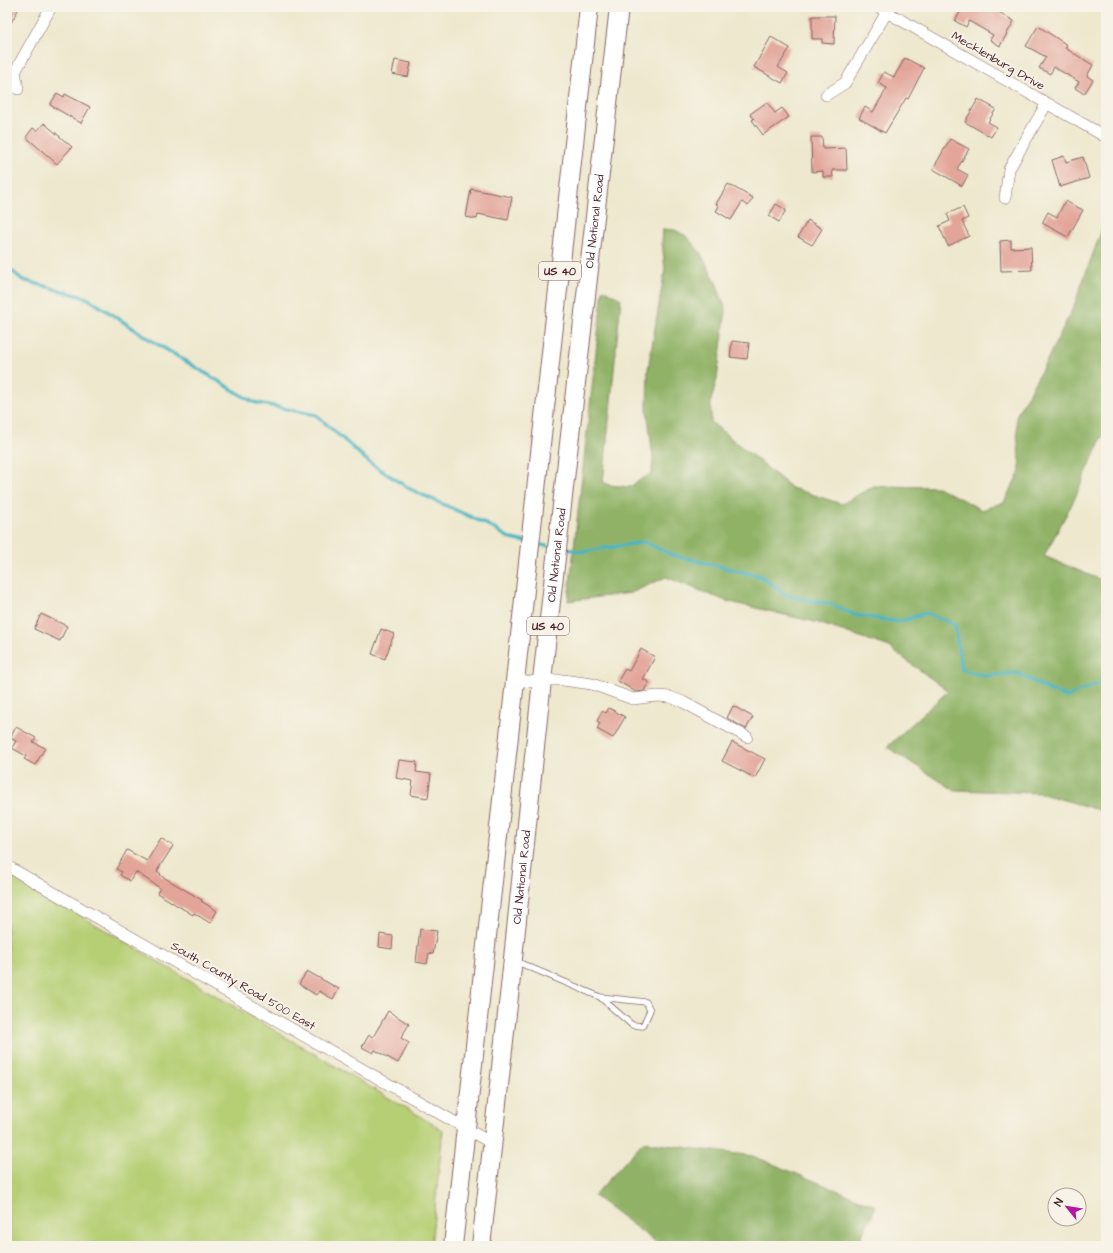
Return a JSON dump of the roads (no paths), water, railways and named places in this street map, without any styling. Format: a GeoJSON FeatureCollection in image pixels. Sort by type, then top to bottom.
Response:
{"type":"FeatureCollection","features":[{"type":"Feature","properties":{"kind":"main road","name":"US 40"},"geometry":{"type":"LineString","coordinates":[[454,1246],[589,7]]}},
{"type":"Feature","properties":{"kind":"main road","name":"Old National Road"},"geometry":{"type":"LineString","coordinates":[[481,1246],[542,680],[619,7]]}},
{"type":"Feature","properties":{"kind":"street"},"geometry":{"type":"LineString","coordinates":[[18,89],[15,72],[51,7]]}},
{"type":"Feature","properties":{"kind":"street"},"geometry":{"type":"LineString","coordinates":[[826,95],[845,84],[882,10]]}},
{"type":"Feature","properties":{"kind":"street","name":"Mecklenburg Drive"},"geometry":{"type":"LineString","coordinates":[[882,10],[1106,137]]}},
{"type":"Feature","properties":{"kind":"street"},"geometry":{"type":"LineString","coordinates":[[1005,198],[1009,169],[1047,103]]}},
{"type":"Feature","properties":{"kind":"street"},"geometry":{"type":"LineString","coordinates":[[516,679],[530,682],[542,680],[564,680],[592,684],[633,699],[658,696],[670,697],[683,702],[747,737]]}},
{"type":"Feature","properties":{"kind":"street","name":"South County Road 500 East"},"geometry":{"type":"LineString","coordinates":[[7,866],[493,1144]]}},
{"type":"Feature","properties":{"kind":"lane"},"geometry":{"type":"LineString","coordinates":[[513,960],[600,997],[646,1002],[650,1010],[643,1026],[632,1025],[600,997]]}},
{"type":"Feature","properties":{"kind":"waterway"},"geometry":{"type":"LineString","coordinates":[[7,267],[23,280],[87,298],[154,342],[253,402],[316,415],[370,463],[410,489],[486,524],[511,539],[526,542]]}},
{"type":"Feature","properties":{"kind":"waterway"},"geometry":{"type":"LineString","coordinates":[[568,549],[581,552],[644,542],[672,555],[760,576],[788,596],[831,604],[855,615],[899,622],[926,613],[955,625],[961,669],[985,676],[1017,673],[1049,690],[1067,697],[1106,681]]}},
{"type":"Feature","properties":{"kind":"waterway"},"geometry":{"type":"LineString","coordinates":[[536,544],[547,546]]}}]}
